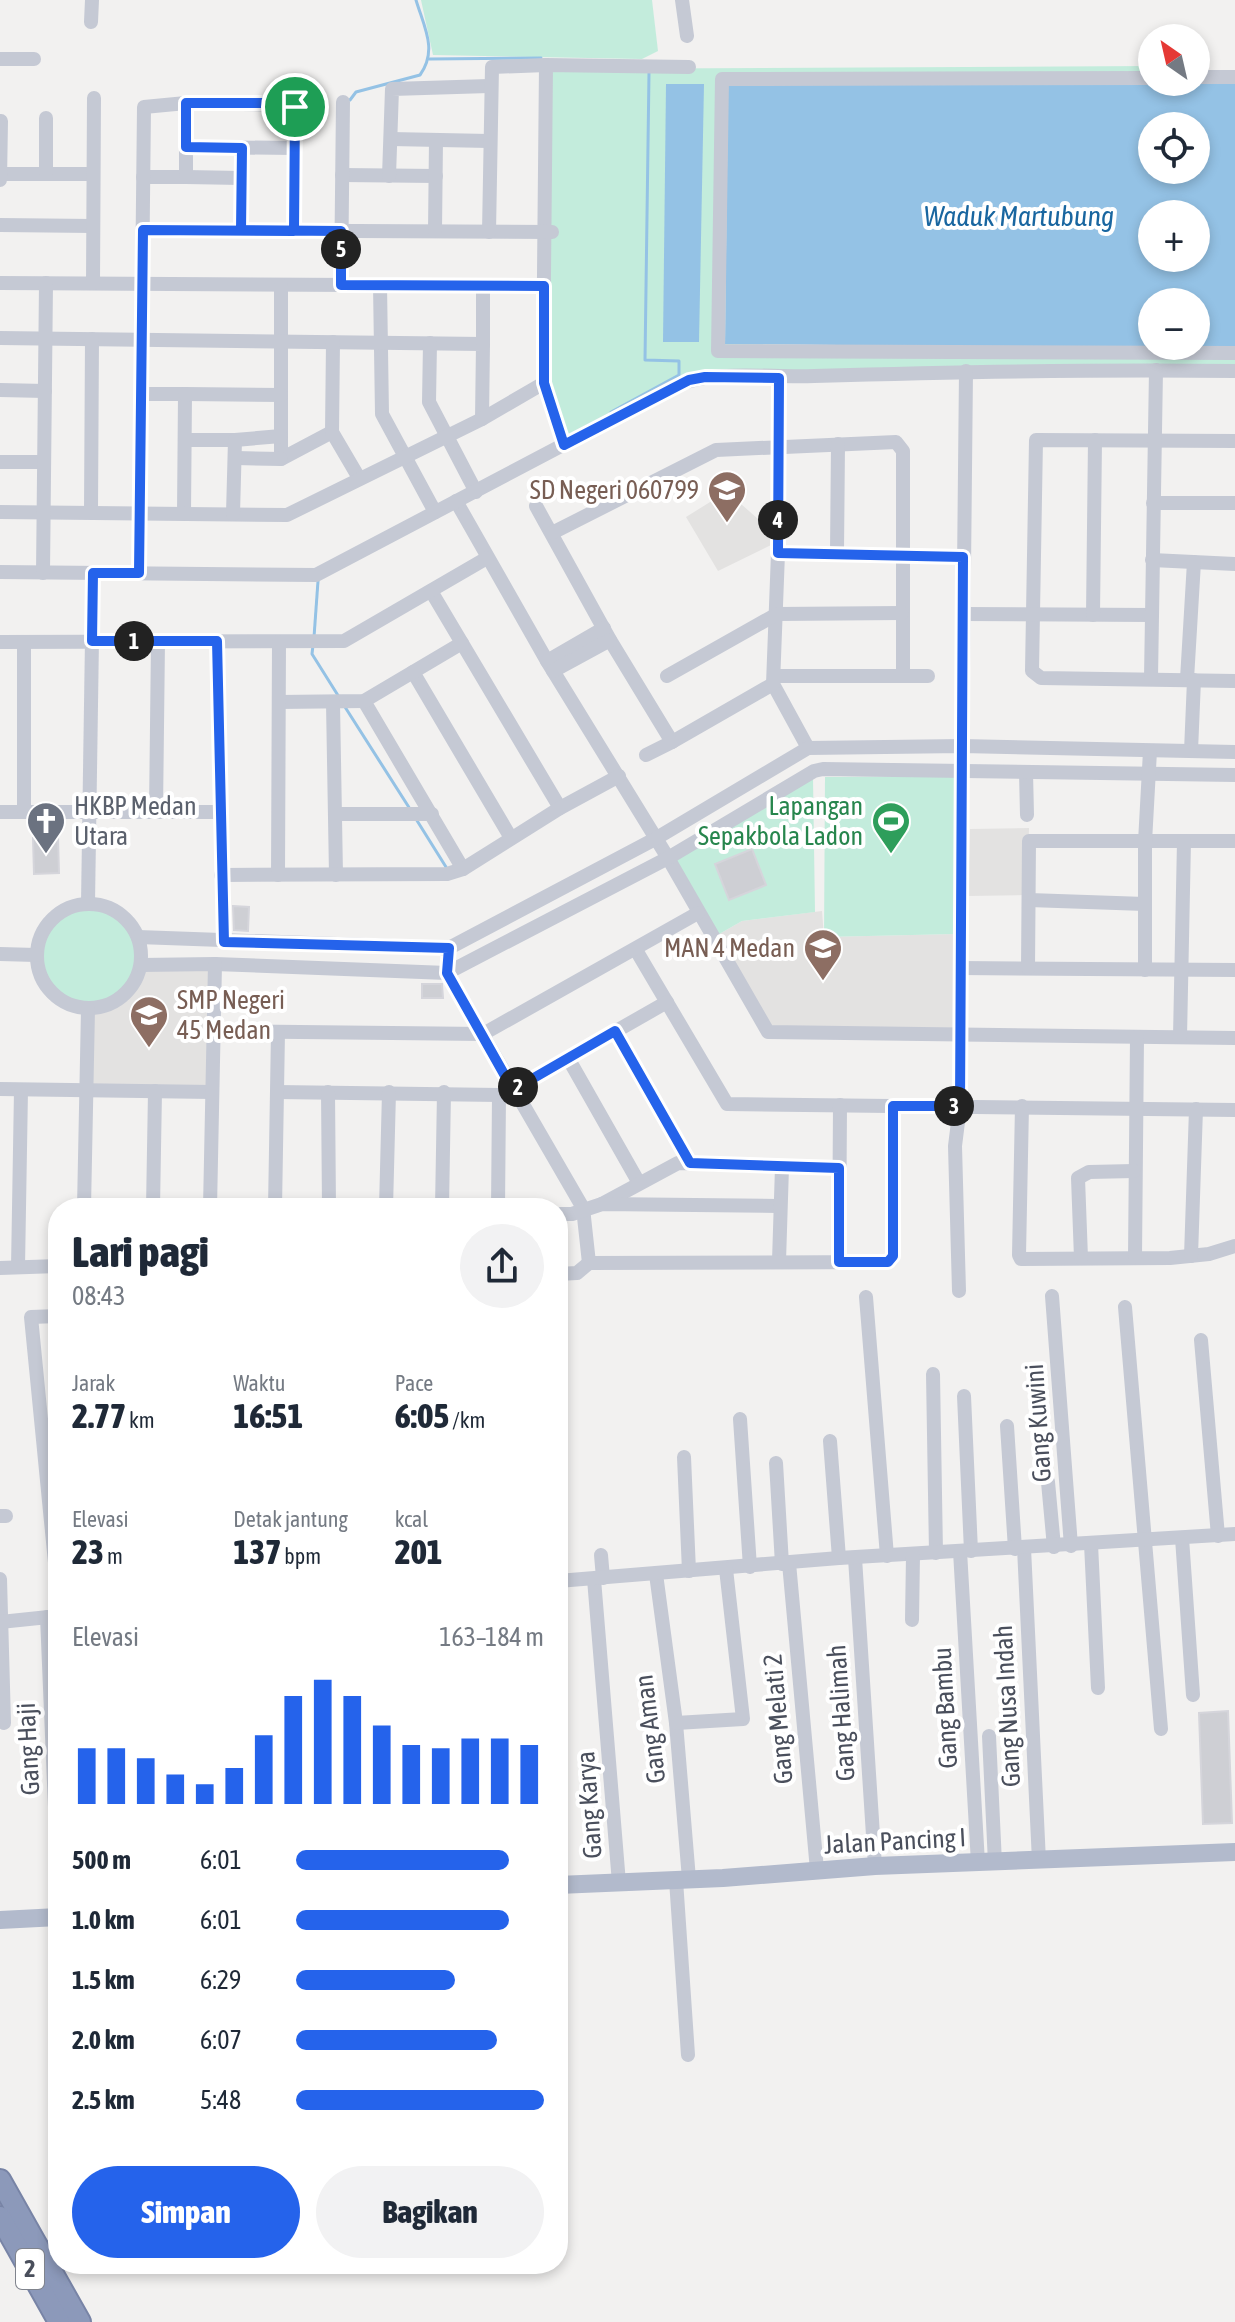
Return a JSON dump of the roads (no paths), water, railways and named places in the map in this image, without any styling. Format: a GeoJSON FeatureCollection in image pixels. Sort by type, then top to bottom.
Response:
{"type":"FeatureCollection","features":[{"type":"Feature","properties":{"kind":"highway","name":"2"},"geometry":{"type":"LineString","coordinates":[[0,2180],[48,2265]]}},
{"type":"Feature","properties":{"kind":"highway","name":"2"},"geometry":{"type":"LineString","coordinates":[[0,2217],[59,2322]]}},
{"type":"Feature","properties":{"kind":"highway","name":"2"},"geometry":{"type":"LineString","coordinates":[[53,2274],[80,2322]]}},
{"type":"Feature","properties":{"kind":"main road","name":"Jalan Pancing I"},"geometry":{"type":"LineString","coordinates":[[568,1885],[875,1866],[1235,1852]]}},
{"type":"Feature","properties":{"kind":"main road"},"geometry":{"type":"LineString","coordinates":[[0,1920],[48,1921]]}},
{"type":"Feature","properties":{"kind":"street"},"geometry":{"type":"LineString","coordinates":[[91,22],[92,0]]}},
{"type":"Feature","properties":{"kind":"street"},"geometry":{"type":"LineString","coordinates":[[682,0],[687,36]]}},
{"type":"Feature","properties":{"kind":"street"},"geometry":{"type":"LineString","coordinates":[[0,59],[34,59]]}},
{"type":"Feature","properties":{"kind":"street"},"geometry":{"type":"LineString","coordinates":[[549,65],[544,383],[563,440]]}},
{"type":"Feature","properties":{"kind":"street"},"geometry":{"type":"LineString","coordinates":[[489,232],[489,86],[493,67],[689,67]]}},
{"type":"Feature","properties":{"kind":"street"},"geometry":{"type":"LineString","coordinates":[[1210,77],[1235,77]]}},
{"type":"Feature","properties":{"kind":"street"},"geometry":{"type":"LineString","coordinates":[[1138,78],[722,79],[718,351],[1235,353]]}},
{"type":"Feature","properties":{"kind":"street"},"geometry":{"type":"LineString","coordinates":[[389,176],[392,89],[489,86]]}},
{"type":"Feature","properties":{"kind":"street"},"geometry":{"type":"LineString","coordinates":[[93,283],[94,98]]}},
{"type":"Feature","properties":{"kind":"street"},"geometry":{"type":"LineString","coordinates":[[341,285],[343,102]]}},
{"type":"Feature","properties":{"kind":"street"},"geometry":{"type":"LineString","coordinates":[[186,103],[186,177]]}},
{"type":"Feature","properties":{"kind":"street"},"geometry":{"type":"LineString","coordinates":[[139,573],[144,107],[186,103],[295,105],[294,231]]}},
{"type":"Feature","properties":{"kind":"street"},"geometry":{"type":"LineString","coordinates":[[46,118],[46,174]]}},
{"type":"Feature","properties":{"kind":"street"},"geometry":{"type":"LineString","coordinates":[[0,180],[1,121]]}},
{"type":"Feature","properties":{"kind":"street"},"geometry":{"type":"LineString","coordinates":[[391,139],[489,141]]}},
{"type":"Feature","properties":{"kind":"street"},"geometry":{"type":"LineString","coordinates":[[435,231],[436,140]]}},
{"type":"Feature","properties":{"kind":"street"},"geometry":{"type":"LineString","coordinates":[[186,147],[295,148]]}},
{"type":"Feature","properties":{"kind":"street"},"geometry":{"type":"LineString","coordinates":[[241,230],[242,148]]}},
{"type":"Feature","properties":{"kind":"street"},"geometry":{"type":"LineString","coordinates":[[0,174],[93,174]]}},
{"type":"Feature","properties":{"kind":"street"},"geometry":{"type":"LineString","coordinates":[[342,175],[436,176]]}},
{"type":"Feature","properties":{"kind":"street"},"geometry":{"type":"LineString","coordinates":[[143,177],[241,178]]}},
{"type":"Feature","properties":{"kind":"street"},"geometry":{"type":"LineString","coordinates":[[0,225],[93,226]]}},
{"type":"Feature","properties":{"kind":"street"},"geometry":{"type":"LineString","coordinates":[[143,230],[548,232]]}},
{"type":"Feature","properties":{"kind":"street"},"geometry":{"type":"LineString","coordinates":[[0,283],[544,286]]}},
{"type":"Feature","properties":{"kind":"street"},"geometry":{"type":"LineString","coordinates":[[43,573],[46,283]]}},
{"type":"Feature","properties":{"kind":"street"},"geometry":{"type":"LineString","coordinates":[[380,285],[382,414],[433,509]]}},
{"type":"Feature","properties":{"kind":"street"},"geometry":{"type":"LineString","coordinates":[[482,419],[483,285]]}},
{"type":"Feature","properties":{"kind":"street"},"geometry":{"type":"LineString","coordinates":[[281,286],[281,459]]}},
{"type":"Feature","properties":{"kind":"street"},"geometry":{"type":"LineString","coordinates":[[0,338],[483,344]]}},
{"type":"Feature","properties":{"kind":"street"},"geometry":{"type":"LineString","coordinates":[[91,511],[92,339]]}},
{"type":"Feature","properties":{"kind":"street"},"geometry":{"type":"LineString","coordinates":[[333,342],[332,432],[359,478]]}},
{"type":"Feature","properties":{"kind":"street"},"geometry":{"type":"LineString","coordinates":[[430,343],[429,402],[474,488]]}},
{"type":"Feature","properties":{"kind":"street"},"geometry":{"type":"LineString","coordinates":[[1151,678],[1156,370]]}},
{"type":"Feature","properties":{"kind":"street"},"geometry":{"type":"LineString","coordinates":[[959,1291],[955,1146],[960,1106],[962,1037],[960,968],[966,371]]}},
{"type":"Feature","properties":{"kind":"street"},"geometry":{"type":"LineString","coordinates":[[0,572],[320,574],[563,440],[689,380],[705,377],[779,378],[966,371],[1235,371]]}},
{"type":"Feature","properties":{"kind":"street"},"geometry":{"type":"LineString","coordinates":[[779,378],[774,680],[808,748]]}},
{"type":"Feature","properties":{"kind":"street"},"geometry":{"type":"LineString","coordinates":[[0,512],[287,515],[482,419],[544,383]]}},
{"type":"Feature","properties":{"kind":"street"},"geometry":{"type":"LineString","coordinates":[[0,390],[45,391]]}},
{"type":"Feature","properties":{"kind":"street"},"geometry":{"type":"LineString","coordinates":[[141,394],[281,395]]}},
{"type":"Feature","properties":{"kind":"street"},"geometry":{"type":"LineString","coordinates":[[184,514],[185,394]]}},
{"type":"Feature","properties":{"kind":"street"},"geometry":{"type":"LineString","coordinates":[[236,458],[281,459],[332,432]]}},
{"type":"Feature","properties":{"kind":"street"},"geometry":{"type":"LineString","coordinates":[[185,440],[281,436]]}},
{"type":"Feature","properties":{"kind":"street"},"geometry":{"type":"LineString","coordinates":[[1235,441],[1041,439],[1034,445],[1031,616],[1032,671],[1041,678],[1235,681]]}},
{"type":"Feature","properties":{"kind":"street"},"geometry":{"type":"LineString","coordinates":[[233,514],[235,440]]}},
{"type":"Feature","properties":{"kind":"street"},"geometry":{"type":"LineString","coordinates":[[1093,615],[1095,440]]}},
{"type":"Feature","properties":{"kind":"street"},"geometry":{"type":"LineString","coordinates":[[552,533],[716,450],[896,442],[903,451],[903,676]]}},
{"type":"Feature","properties":{"kind":"street"},"geometry":{"type":"LineString","coordinates":[[837,552],[838,444]]}},
{"type":"Feature","properties":{"kind":"street"},"geometry":{"type":"LineString","coordinates":[[0,462],[44,462]]}},
{"type":"Feature","properties":{"kind":"street"},"geometry":{"type":"LineString","coordinates":[[456,501],[550,666],[668,858],[764,1028],[772,1034],[1235,1038]]}},
{"type":"Feature","properties":{"kind":"street"},"geometry":{"type":"LineString","coordinates":[[1153,503],[1235,503]]}},
{"type":"Feature","properties":{"kind":"street"},"geometry":{"type":"LineString","coordinates":[[536,506],[672,742]]}},
{"type":"Feature","properties":{"kind":"street"},"geometry":{"type":"LineString","coordinates":[[778,553],[963,557]]}},
{"type":"Feature","properties":{"kind":"street"},"geometry":{"type":"LineString","coordinates":[[0,642],[344,641],[487,558]]}},
{"type":"Feature","properties":{"kind":"street"},"geometry":{"type":"LineString","coordinates":[[1152,560],[1235,564]]}},
{"type":"Feature","properties":{"kind":"street"},"geometry":{"type":"LineString","coordinates":[[1191,751],[1194,562]]}},
{"type":"Feature","properties":{"kind":"street"},"geometry":{"type":"LineString","coordinates":[[88,903],[93,573]]}},
{"type":"Feature","properties":{"kind":"street"},"geometry":{"type":"LineString","coordinates":[[431,591],[560,808]]}},
{"type":"Feature","properties":{"kind":"street"},"geometry":{"type":"LineString","coordinates":[[667,676],[777,614],[902,613]]}},
{"type":"Feature","properties":{"kind":"street"},"geometry":{"type":"LineString","coordinates":[[964,614],[1152,615]]}},
{"type":"Feature","properties":{"kind":"street"},"geometry":{"type":"LineString","coordinates":[[550,666],[607,634]]}},
{"type":"Feature","properties":{"kind":"street"},"geometry":{"type":"LineString","coordinates":[[156,812],[158,641]]}},
{"type":"Feature","properties":{"kind":"street"},"geometry":{"type":"LineString","coordinates":[[217,641],[224,942]]}},
{"type":"Feature","properties":{"kind":"street"},"geometry":{"type":"LineString","coordinates":[[24,642],[24,812]]}},
{"type":"Feature","properties":{"kind":"street"},"geometry":{"type":"LineString","coordinates":[[278,875],[279,642]]}},
{"type":"Feature","properties":{"kind":"street"},"geometry":{"type":"LineString","coordinates":[[279,702],[364,701],[462,643]]}},
{"type":"Feature","properties":{"kind":"street"},"geometry":{"type":"LineString","coordinates":[[413,672],[511,838]]}},
{"type":"Feature","properties":{"kind":"street"},"geometry":{"type":"LineString","coordinates":[[646,755],[774,680],[928,676]]}},
{"type":"Feature","properties":{"kind":"street"},"geometry":{"type":"LineString","coordinates":[[364,701],[419,814],[463,869]]}},
{"type":"Feature","properties":{"kind":"street"},"geometry":{"type":"LineString","coordinates":[[336,875],[339,703]]}},
{"type":"Feature","properties":{"kind":"street"},"geometry":{"type":"LineString","coordinates":[[138,937],[449,948],[655,839],[808,748],[962,746],[1235,752]]}},
{"type":"Feature","properties":{"kind":"street"},"geometry":{"type":"LineString","coordinates":[[1145,970],[1146,774],[1150,751]]}},
{"type":"Feature","properties":{"kind":"street"},"geometry":{"type":"LineString","coordinates":[[141,965],[215,964],[447,973],[668,858],[814,771],[1235,775]]}},
{"type":"Feature","properties":{"kind":"street"},"geometry":{"type":"LineString","coordinates":[[1026,772],[1027,815]]}},
{"type":"Feature","properties":{"kind":"street"},"geometry":{"type":"LineString","coordinates":[[221,875],[447,874],[463,869],[560,808],[619,776]]}},
{"type":"Feature","properties":{"kind":"street"},"geometry":{"type":"LineString","coordinates":[[0,812],[220,812]]}},
{"type":"Feature","properties":{"kind":"street"},"geometry":{"type":"LineString","coordinates":[[335,814],[419,814]]}},
{"type":"Feature","properties":{"kind":"street"},"geometry":{"type":"LineString","coordinates":[[1028,968],[1029,841],[1235,841]]}},
{"type":"Feature","properties":{"kind":"street"},"geometry":{"type":"LineString","coordinates":[[1180,1037],[1184,841]]}},
{"type":"Feature","properties":{"kind":"street"},"geometry":{"type":"LineString","coordinates":[[1029,900],[1145,904]]}},
{"type":"Feature","properties":{"kind":"street"},"geometry":{"type":"LineString","coordinates":[[88,903],[109,907],[127,919],[138,937],[141,965],[134,983],[122,997],[106,1006],[88,1009],[68,1005],[51,993],[39,975],[36,955],[40,935],[52,918],[69,907],[88,903]]}},
{"type":"Feature","properties":{"kind":"street"},"geometry":{"type":"LineString","coordinates":[[213,1031],[483,1034],[698,913]]}},
{"type":"Feature","properties":{"kind":"street"},"geometry":{"type":"LineString","coordinates":[[449,948],[447,973],[483,1034],[506,1092],[583,1208],[589,1263]]}},
{"type":"Feature","properties":{"kind":"street"},"geometry":{"type":"LineString","coordinates":[[636,950],[727,1104],[1136,1106],[1235,1110]]}},
{"type":"Feature","properties":{"kind":"street"},"geometry":{"type":"LineString","coordinates":[[0,954],[36,955]]}},
{"type":"Feature","properties":{"kind":"street"},"geometry":{"type":"LineString","coordinates":[[210,1198],[215,964]]}},
{"type":"Feature","properties":{"kind":"street"},"geometry":{"type":"LineString","coordinates":[[960,968],[1235,970]]}},
{"type":"Feature","properties":{"kind":"street"},"geometry":{"type":"LineString","coordinates":[[277,1092],[506,1092],[667,1002]]}},
{"type":"Feature","properties":{"kind":"street"},"geometry":{"type":"LineString","coordinates":[[84,1198],[88,1009]]}},
{"type":"Feature","properties":{"kind":"street"},"geometry":{"type":"LineString","coordinates":[[615,1031],[690,1163]]}},
{"type":"Feature","properties":{"kind":"street"},"geometry":{"type":"LineString","coordinates":[[275,1198],[278,1032]]}},
{"type":"Feature","properties":{"kind":"street"},"geometry":{"type":"LineString","coordinates":[[1135,1257],[1137,1037]]}},
{"type":"Feature","properties":{"kind":"street"},"geometry":{"type":"LineString","coordinates":[[568,1058],[639,1183]]}},
{"type":"Feature","properties":{"kind":"street"},"geometry":{"type":"LineString","coordinates":[[0,1089],[212,1092]]}},
{"type":"Feature","properties":{"kind":"street"},"geometry":{"type":"LineString","coordinates":[[18,1267],[21,1090]]}},
{"type":"Feature","properties":{"kind":"street"},"geometry":{"type":"LineString","coordinates":[[153,1198],[155,1091]]}},
{"type":"Feature","properties":{"kind":"street"},"geometry":{"type":"LineString","coordinates":[[328,1092],[329,1198]]}},
{"type":"Feature","properties":{"kind":"street"},"geometry":{"type":"LineString","coordinates":[[386,1198],[389,1092]]}},
{"type":"Feature","properties":{"kind":"street"},"geometry":{"type":"LineString","coordinates":[[442,1198],[444,1092]]}},
{"type":"Feature","properties":{"kind":"street"},"geometry":{"type":"LineString","coordinates":[[499,1198],[506,1092]]}},
{"type":"Feature","properties":{"kind":"street"},"geometry":{"type":"LineString","coordinates":[[839,1262],[840,1105]]}},
{"type":"Feature","properties":{"kind":"street"},"geometry":{"type":"LineString","coordinates":[[568,1273],[577,1273],[589,1263],[888,1262],[893,1256],[893,1106]]}},
{"type":"Feature","properties":{"kind":"street"},"geometry":{"type":"LineString","coordinates":[[1022,1106],[1019,1255],[1025,1261],[1191,1256],[1235,1246]]}},
{"type":"Feature","properties":{"kind":"street"},"geometry":{"type":"LineString","coordinates":[[1191,1256],[1196,1109]]}},
{"type":"Feature","properties":{"kind":"street"},"geometry":{"type":"LineString","coordinates":[[602,1204],[673,1164],[839,1168]]}},
{"type":"Feature","properties":{"kind":"street"},"geometry":{"type":"LineString","coordinates":[[779,1261],[782,1167]]}},
{"type":"Feature","properties":{"kind":"street"},"geometry":{"type":"LineString","coordinates":[[1081,1258],[1078,1178],[1089,1172],[1134,1171]]}},
{"type":"Feature","properties":{"kind":"street"},"geometry":{"type":"LineString","coordinates":[[568,1214],[602,1204],[779,1206]]}},
{"type":"Feature","properties":{"kind":"street"},"geometry":{"type":"LineString","coordinates":[[0,1268],[48,1266]]}},
{"type":"Feature","properties":{"kind":"street","name":"Gang Kuwini"},"geometry":{"type":"LineString","coordinates":[[1052,1296],[1071,1546]]}},
{"type":"Feature","properties":{"kind":"street"},"geometry":{"type":"LineString","coordinates":[[866,1297],[887,1556]]}},
{"type":"Feature","properties":{"kind":"street"},"geometry":{"type":"LineString","coordinates":[[1125,1307],[1161,1729]]}},
{"type":"Feature","properties":{"kind":"street"},"geometry":{"type":"LineString","coordinates":[[48,1316],[31,1317],[48,1466]]}},
{"type":"Feature","properties":{"kind":"street"},"geometry":{"type":"LineString","coordinates":[[1201,1340],[1218,1536]]}},
{"type":"Feature","properties":{"kind":"street"},"geometry":{"type":"LineString","coordinates":[[933,1374],[936,1553]]}},
{"type":"Feature","properties":{"kind":"street","name":"Gang Bambu"},"geometry":{"type":"LineString","coordinates":[[964,1396],[966,1551],[987,1863]]}},
{"type":"Feature","properties":{"kind":"street"},"geometry":{"type":"LineString","coordinates":[[740,1419],[750,1567]]}},
{"type":"Feature","properties":{"kind":"street","name":"Gang Nusa Indah"},"geometry":{"type":"LineString","coordinates":[[1007,1426],[1020,1549],[1039,1861]]}},
{"type":"Feature","properties":{"kind":"street"},"geometry":{"type":"LineString","coordinates":[[830,1441],[839,1558]]}},
{"type":"Feature","properties":{"kind":"street"},"geometry":{"type":"LineString","coordinates":[[684,1457],[689,1571]]}},
{"type":"Feature","properties":{"kind":"street","name":"Gang Melati 2"},"geometry":{"type":"LineString","coordinates":[[776,1463],[817,1870]]}},
{"type":"Feature","properties":{"kind":"street"},"geometry":{"type":"LineString","coordinates":[[1048,1482],[1054,1547]]}},
{"type":"Feature","properties":{"kind":"street"},"geometry":{"type":"LineString","coordinates":[[568,1581],[839,1558],[1235,1534]]}},
{"type":"Feature","properties":{"kind":"street"},"geometry":{"type":"LineString","coordinates":[[1182,1538],[1193,1695]]}},
{"type":"Feature","properties":{"kind":"street"},"geometry":{"type":"LineString","coordinates":[[1091,1544],[1098,1688]]}},
{"type":"Feature","properties":{"kind":"street","name":"Gang Karya"},"geometry":{"type":"LineString","coordinates":[[601,1555],[599,1579],[619,1883]]}},
{"type":"Feature","properties":{"kind":"street"},"geometry":{"type":"LineString","coordinates":[[912,1620],[913,1555]]}},
{"type":"Feature","properties":{"kind":"street","name":"Gang Halimah"},"geometry":{"type":"LineString","coordinates":[[855,1558],[875,1866]]}},
{"type":"Feature","properties":{"kind":"street"},"geometry":{"type":"LineString","coordinates":[[676,1723],[743,1719],[726,1569]]}},
{"type":"Feature","properties":{"kind":"street","name":"Gang Aman"},"geometry":{"type":"LineString","coordinates":[[656,1574],[676,1723],[688,2055]]}},
{"type":"Feature","properties":{"kind":"street"},"geometry":{"type":"LineString","coordinates":[[0,1579],[4,1723]]}},
{"type":"Feature","properties":{"kind":"street"},"geometry":{"type":"LineString","coordinates":[[2,1622],[48,1617]]}},
{"type":"Feature","properties":{"kind":"street"},"geometry":{"type":"LineString","coordinates":[[987,1863],[989,1736]]}},
{"type":"Feature","properties":{"kind":"water","name":"Waduk Martubung"},"geometry":{"type":"Polygon","coordinates":[[[728,83],[1138,84],[1138,96],[1210,96],[1210,84],[1235,84],[1235,349],[1210,349],[1210,288],[1138,288],[1138,348],[725,344],[728,83]]]}},
{"type":"Feature","properties":{"kind":"water"},"geometry":{"type":"Polygon","coordinates":[[[666,84],[704,84],[699,342],[663,342],[666,84]]]}},
{"type":"Feature","properties":{"kind":"waterway"},"geometry":{"type":"LineString","coordinates":[[350,100],[356,92],[420,75],[429,47],[416,0]]}},
{"type":"Feature","properties":{"kind":"waterway"},"geometry":{"type":"LineString","coordinates":[[429,59],[541,58]]}},
{"type":"Feature","properties":{"kind":"waterway"},"geometry":{"type":"LineString","coordinates":[[611,412],[679,375],[679,361],[645,360],[649,73]]}},
{"type":"Feature","properties":{"kind":"waterway"},"geometry":{"type":"LineString","coordinates":[[314,637],[318,581]]}},
{"type":"Feature","properties":{"kind":"waterway"},"geometry":{"type":"LineString","coordinates":[[313,645],[312,654],[339,697]]}},
{"type":"Feature","properties":{"kind":"waterway"},"geometry":{"type":"LineString","coordinates":[[345,707],[410,809]]}},
{"type":"Feature","properties":{"kind":"waterway"},"geometry":{"type":"LineString","coordinates":[[416,819],[446,867]]}},
{"type":"Feature","properties":{"kind":"place","name":"SD Negeri 060799"},"geometry":{"type":"Point","coordinates":[727,524]}},
{"type":"Feature","properties":{"kind":"place","name":"HKBP Medan Utara"},"geometry":{"type":"Point","coordinates":[46,855]}},
{"type":"Feature","properties":{"kind":"place","name":"Lapangan Sepakbola Ladon"},"geometry":{"type":"Point","coordinates":[891,855]}},
{"type":"Feature","properties":{"kind":"place","name":"MAN 4 Medan"},"geometry":{"type":"Point","coordinates":[823,982]}},
{"type":"Feature","properties":{"kind":"place","name":"SMP Negeri 45 Medan"},"geometry":{"type":"Point","coordinates":[149,1049]}}]}
